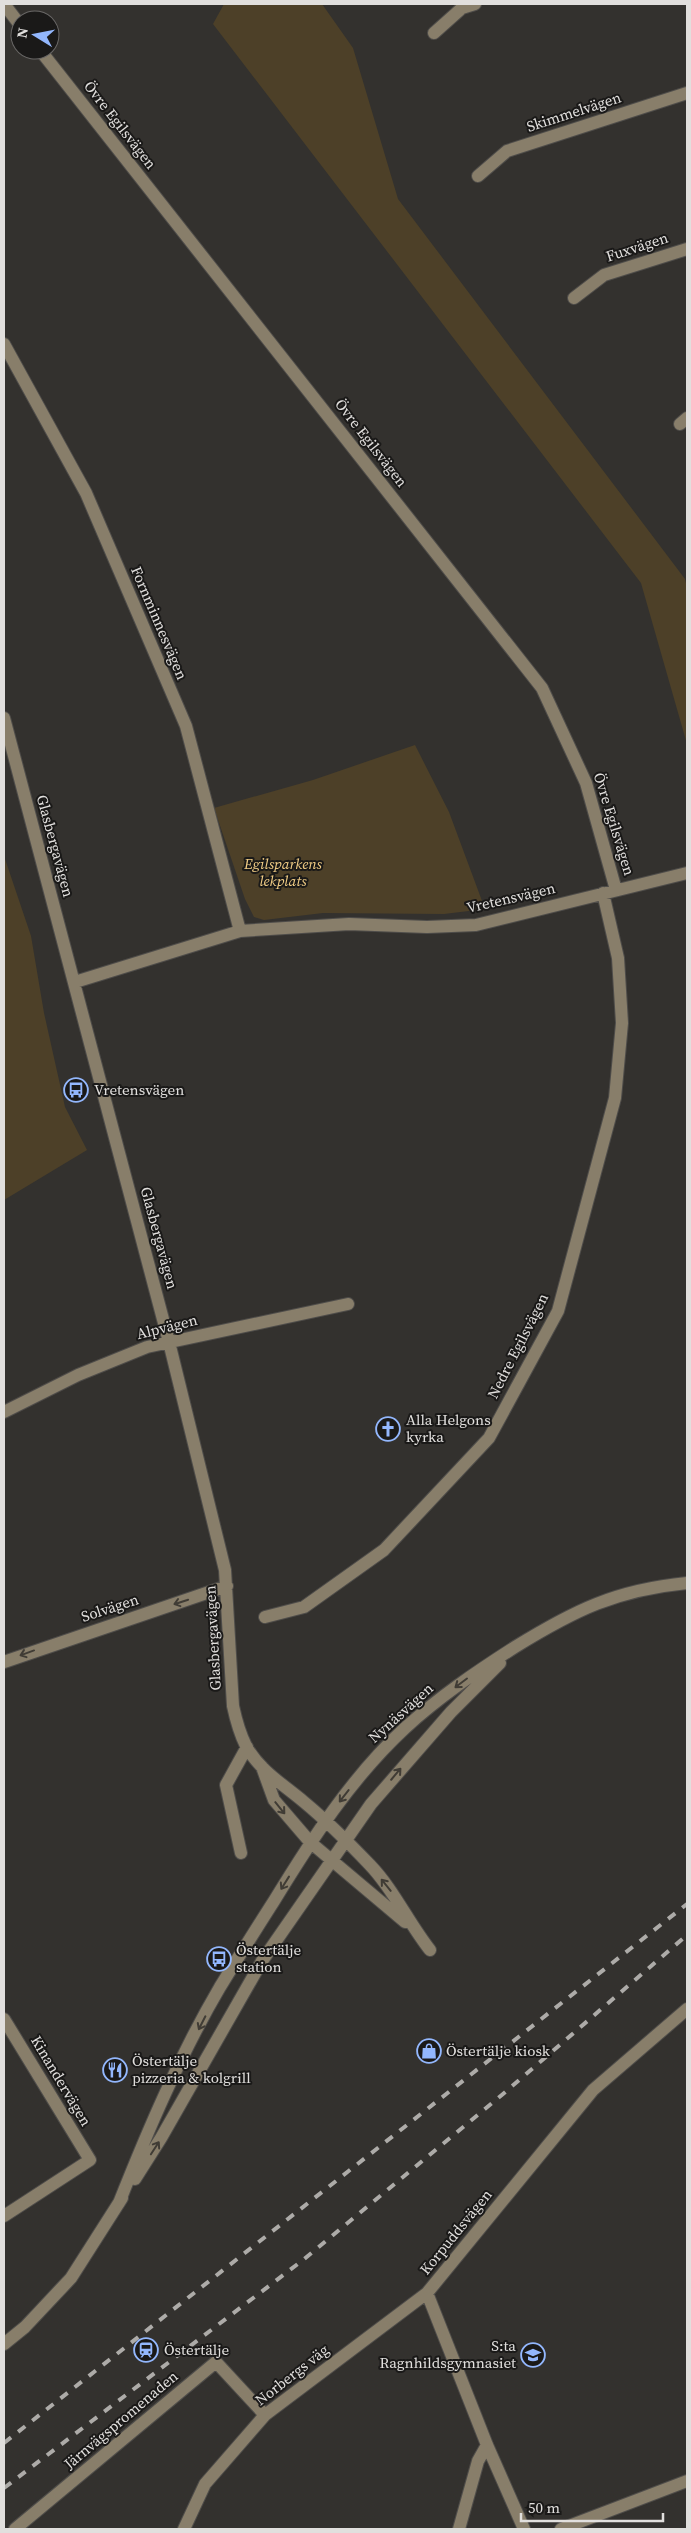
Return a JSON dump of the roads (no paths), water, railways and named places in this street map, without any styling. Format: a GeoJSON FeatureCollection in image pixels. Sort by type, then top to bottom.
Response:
{"type":"FeatureCollection","features":[{"type":"Feature","properties":{"kind":"street"},"geometry":{"type":"LineString","coordinates":[[434,33],[462,8],[475,4]]}},
{"type":"Feature","properties":{"kind":"street","name":"Övre Egilsvägen"},"geometry":{"type":"LineString","coordinates":[[48,60],[542,688],[586,783],[616,890]]}},
{"type":"Feature","properties":{"kind":"street","name":"Skimmelvägen"},"geometry":{"type":"LineString","coordinates":[[478,176],[507,150],[687,93]]}},
{"type":"Feature","properties":{"kind":"street","name":"Fuxvägen"},"geometry":{"type":"LineString","coordinates":[[574,298],[604,275],[687,249]]}},
{"type":"Feature","properties":{"kind":"street","name":"Fornminnesvägen"},"geometry":{"type":"LineString","coordinates":[[4,344],[86,494],[186,726],[240,931]]}},
{"type":"Feature","properties":{"kind":"street","name":"Glasbergavägen"},"geometry":{"type":"LineString","coordinates":[[4,718],[170,1342],[227,1586],[233,1706],[247,1747],[262,1767],[325,1820],[346,1841]]}},
{"type":"Feature","properties":{"kind":"street","name":"Vretensvägen"},"geometry":{"type":"LineString","coordinates":[[75,982],[240,931],[349,924],[427,927],[476,925],[687,873]]}},
{"type":"Feature","properties":{"kind":"street","name":"Nedre Egilsvägen"},"geometry":{"type":"LineString","coordinates":[[265,1617],[304,1607],[384,1550],[489,1438],[558,1311],[615,1098],[622,1023],[618,958],[603,893]]}},
{"type":"Feature","properties":{"kind":"street","name":"Alpvägen"},"geometry":{"type":"LineString","coordinates":[[4,1412],[78,1375],[147,1347],[348,1304]]}},
{"type":"Feature","properties":{"kind":"street","name":"Nynäsvägen"},"geometry":{"type":"LineString","coordinates":[[119,2203],[152,2122],[219,1989],[310,1842],[325,1820],[374,1760],[405,1728],[476,1672],[552,1624],[584,1608],[620,1595],[687,1583]]}},
{"type":"Feature","properties":{"kind":"street","name":"Solvägen"},"geometry":{"type":"LineString","coordinates":[[4,1662],[227,1586]]}},
{"type":"Feature","properties":{"kind":"street","name":"Nynäsvägen"},"geometry":{"type":"LineString","coordinates":[[119,2203],[161,2138],[262,1961],[371,1804],[451,1712],[516,1647]]}},
{"type":"Feature","properties":{"kind":"street"},"geometry":{"type":"LineString","coordinates":[[241,1853],[226,1785],[247,1747]]}},
{"type":"Feature","properties":{"kind":"street","name":"Glasbergavägen"},"geometry":{"type":"LineString","coordinates":[[262,1767],[274,1800],[310,1842],[331,1862]]}},
{"type":"Feature","properties":{"kind":"street"},"geometry":{"type":"LineString","coordinates":[[346,1841],[372,1867],[394,1894],[411,1927]]}},
{"type":"Feature","properties":{"kind":"street"},"geometry":{"type":"LineString","coordinates":[[331,1862],[411,1927],[430,1950]]}},
{"type":"Feature","properties":{"kind":"street","name":"Korpuddsvägen"},"geometry":{"type":"LineString","coordinates":[[524,2529],[487,2446],[427,2293],[593,2090],[687,2009]]}},
{"type":"Feature","properties":{"kind":"street","name":"Kinandervägen"},"geometry":{"type":"LineString","coordinates":[[4,2019],[90,2160],[4,2216]]}},
{"type":"Feature","properties":{"kind":"street"},"geometry":{"type":"LineString","coordinates":[[4,2344],[25,2327],[71,2278],[119,2203]]}},
{"type":"Feature","properties":{"kind":"street","name":"Norbergs väg"},"geometry":{"type":"LineString","coordinates":[[184,2529],[205,2484],[265,2415],[427,2293]]}},
{"type":"Feature","properties":{"kind":"street","name":"Järnvägspromenaden"},"geometry":{"type":"LineString","coordinates":[[14,2529],[216,2362],[265,2415]]}},
{"type":"Feature","properties":{"kind":"street"},"geometry":{"type":"LineString","coordinates":[[459,2529],[478,2461],[487,2446]]}},
{"type":"Feature","properties":{"kind":"street"},"geometry":{"type":"LineString","coordinates":[[561,2529],[687,2481]]}},
{"type":"Feature","properties":{"kind":"railway"},"geometry":{"type":"LineString","coordinates":[[4,2443],[687,1904]]}},
{"type":"Feature","properties":{"kind":"railway"},"geometry":{"type":"LineString","coordinates":[[4,2488],[303,2260],[503,2094],[687,1935]]}},
{"type":"Feature","properties":{"kind":"place","name":"Vretensvägen"},"geometry":{"type":"Point","coordinates":[76,1090]}},
{"type":"Feature","properties":{"kind":"place","name":"Alla Helgons kyrka"},"geometry":{"type":"Point","coordinates":[388,1429]}},
{"type":"Feature","properties":{"kind":"place","name":"Östertälje station"},"geometry":{"type":"Point","coordinates":[219,1959]}},
{"type":"Feature","properties":{"kind":"place","name":"Östertälje kiosk"},"geometry":{"type":"Point","coordinates":[429,2051]}},
{"type":"Feature","properties":{"kind":"place","name":"Östertälje pizzeria & kolgrill"},"geometry":{"type":"Point","coordinates":[115,2070]}},
{"type":"Feature","properties":{"kind":"place","name":"Östertälje"},"geometry":{"type":"Point","coordinates":[146,2350]}},
{"type":"Feature","properties":{"kind":"place","name":"S:ta Ragnhildsgymnasiet"},"geometry":{"type":"Point","coordinates":[533,2355]}},
{"type":"Feature","properties":{"kind":"park label","name":"Egilsparkens lekplats"},"geometry":{"type":"Point","coordinates":[283,872]}}]}
